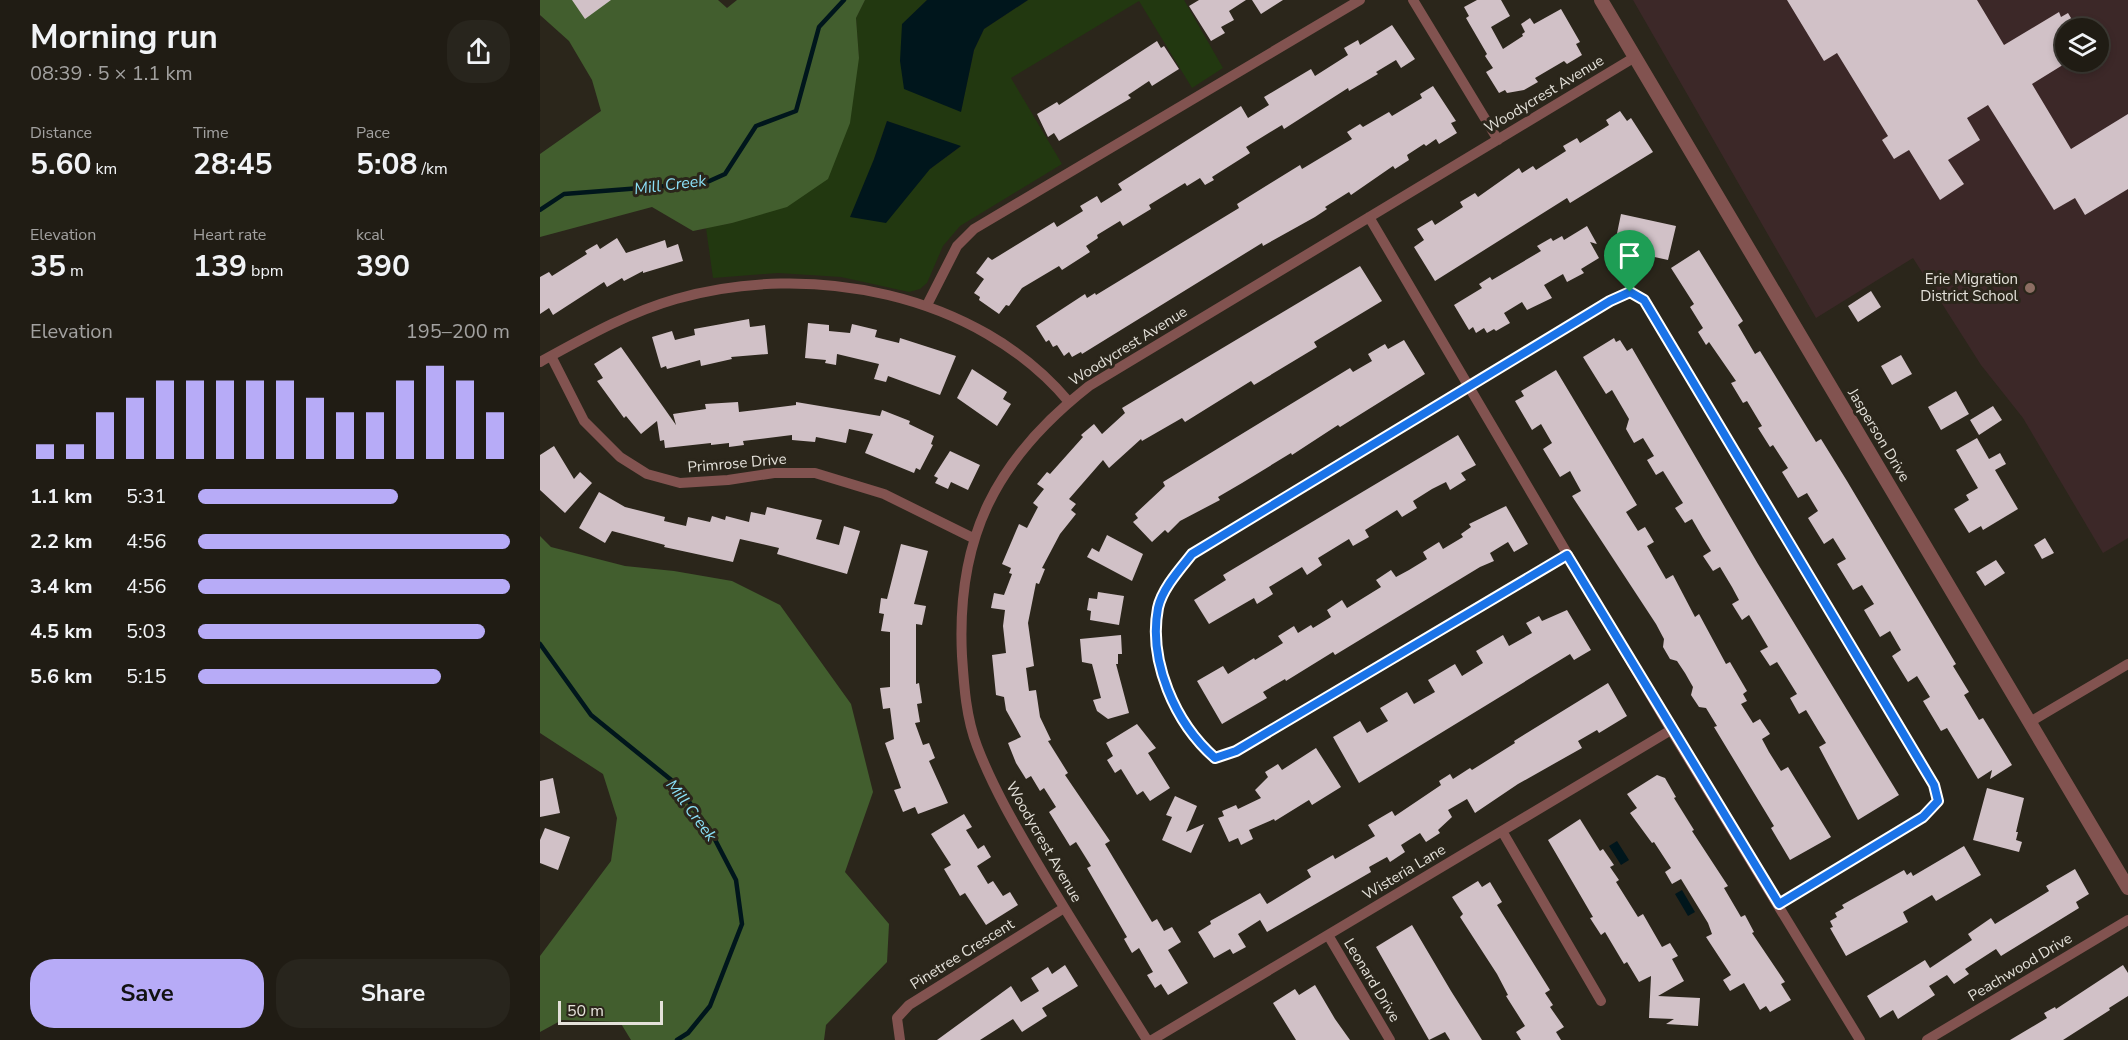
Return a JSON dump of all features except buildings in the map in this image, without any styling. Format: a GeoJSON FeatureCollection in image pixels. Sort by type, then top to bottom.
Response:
{"type":"FeatureCollection","features":[{"type":"Feature","properties":{"kind":"street"},"geometry":{"type":"LineString","coordinates":[[927,306],[957,246],[974,229],[1360,0]]}},
{"type":"Feature","properties":{"kind":"street"},"geometry":{"type":"LineString","coordinates":[[1413,0],[1498,140]]}},
{"type":"Feature","properties":{"kind":"street","name":"Jasperson Drive"},"geometry":{"type":"LineString","coordinates":[[1601,0],[2128,888]]}},
{"type":"Feature","properties":{"kind":"street","name":"Woodycrest Avenue"},"geometry":{"type":"LineString","coordinates":[[1147,1040],[1064,908],[999,798],[976,743],[964,693],[962,599],[973,538],[992,496],[1016,457],[1069,402],[1089,386],[1635,57]]}},
{"type":"Feature","properties":{"kind":"street"},"geometry":{"type":"LineString","coordinates":[[1369,217],[1671,730],[1860,1040]]}},
{"type":"Feature","properties":{"kind":"street"},"geometry":{"type":"LineString","coordinates":[[540,362],[624,317],[676,299],[726,288],[793,284],[846,288],[927,306],[972,327],[1020,356],[1069,402]]}},
{"type":"Feature","properties":{"kind":"street"},"geometry":{"type":"LineString","coordinates":[[1567,555],[1236,751],[1215,758],[1199,744],[1163,679],[1155,643],[1158,606],[1173,579],[1192,554],[1610,301],[1630,292],[1644,300],[1934,785],[1938,801],[1923,817],[1779,904]]}},
{"type":"Feature","properties":{"kind":"street","name":"Primrose Drive"},"geometry":{"type":"LineString","coordinates":[[550,356],[584,421],[620,457],[647,474],[680,483],[728,480],[774,473],[815,473],[884,494],[973,538]]}},
{"type":"Feature","properties":{"kind":"street"},"geometry":{"type":"LineString","coordinates":[[2030,722],[2128,664]]}},
{"type":"Feature","properties":{"kind":"street","name":"Wisteria Lane"},"geometry":{"type":"LineString","coordinates":[[1152,1040],[1671,730]]}},
{"type":"Feature","properties":{"kind":"street"},"geometry":{"type":"LineString","coordinates":[[1502,831],[1601,1001]]}},
{"type":"Feature","properties":{"kind":"street","name":"Pinetree Crescent"},"geometry":{"type":"LineString","coordinates":[[900,1040],[897,1018],[909,1005],[1064,908]]}},
{"type":"Feature","properties":{"kind":"street","name":"Peachwood Drive"},"geometry":{"type":"LineString","coordinates":[[1927,1040],[2128,920]]}},
{"type":"Feature","properties":{"kind":"street","name":"Leonard Drive"},"geometry":{"type":"LineString","coordinates":[[1328,935],[1390,1040]]}},
{"type":"Feature","properties":{"kind":"shaded area","name":"Erie Migration District School"},"geometry":{"type":"Polygon","coordinates":[[[1633,0],[2128,0],[2128,538],[2103,553],[2023,418],[1981,365],[1913,258],[1816,318],[1633,0]]]}},
{"type":"Feature","properties":{"kind":"green space"},"geometry":{"type":"Polygon","coordinates":[[[540,0],[718,0],[727,8],[737,0],[865,0],[856,18],[859,58],[850,123],[828,179],[787,207],[732,223],[693,231],[652,207],[540,237],[540,154],[601,111],[592,80],[569,41],[540,15],[540,0]]]}},
{"type":"Feature","properties":{"kind":"green space"},"geometry":{"type":"Polygon","coordinates":[[[865,0],[927,0],[902,25],[961,111],[974,50],[984,29],[1028,0],[1184,0],[1223,68],[1192,88],[1139,1],[1011,78],[1062,164],[960,226],[943,246],[927,283],[920,289],[909,292],[841,277],[778,273],[713,278],[706,228],[732,223],[859,58],[856,18],[865,0]],[[887,121],[874,159],[930,169],[960,147],[887,121]]]}},
{"type":"Feature","properties":{"kind":"green space"},"geometry":{"type":"Polygon","coordinates":[[[540,536],[551,547],[625,566],[674,571],[732,581],[780,605],[851,704],[873,792],[845,872],[889,924],[887,962],[826,1025],[824,1040],[631,1040],[620,1022],[562,1020],[540,1032],[540,956],[611,861],[617,818],[603,774],[540,733],[540,536]]]}},
{"type":"Feature","properties":{"kind":"water"},"geometry":{"type":"Polygon","coordinates":[[[927,0],[1028,0],[984,29],[974,50],[961,112],[904,89],[900,61],[902,24],[927,0]]]}},
{"type":"Feature","properties":{"kind":"water"},"geometry":{"type":"Polygon","coordinates":[[[887,121],[961,146],[930,169],[886,223],[850,217],[874,159],[887,121]]]}},
{"type":"Feature","properties":{"kind":"water"},"geometry":{"type":"Polygon","coordinates":[[[1617,841],[1629,860],[1621,865],[1609,846],[1617,841]]]}},
{"type":"Feature","properties":{"kind":"water"},"geometry":{"type":"Polygon","coordinates":[[[1682,890],[1695,912],[1688,916],[1675,894],[1682,890]]]}},
{"type":"Feature","properties":{"kind":"waterway","name":"Mill Creek"},"geometry":{"type":"LineString","coordinates":[[540,210],[564,194],[705,183],[725,174],[756,126],[796,111],[819,27],[844,0]]}},
{"type":"Feature","properties":{"kind":"waterway","name":"Mill Creek"},"geometry":{"type":"LineString","coordinates":[[540,644],[591,715],[675,783],[710,830],[736,880],[742,924],[710,1006],[688,1033],[677,1040]]}},
{"type":"Feature","properties":{"kind":"place","name":"Erie Migration District School"},"geometry":{"type":"Point","coordinates":[2030,288]}},
{"type":"Feature","properties":{"kind":"route"},"geometry":{"type":"LineString","coordinates":[[1630,292],[1644,300],[1934,785],[1938,801],[1923,817],[1779,904],[1671,730],[1567,555],[1236,751],[1215,758],[1199,744],[1163,679],[1155,643],[1158,606],[1173,579],[1192,554],[1610,301],[1630,292]]}}]}
